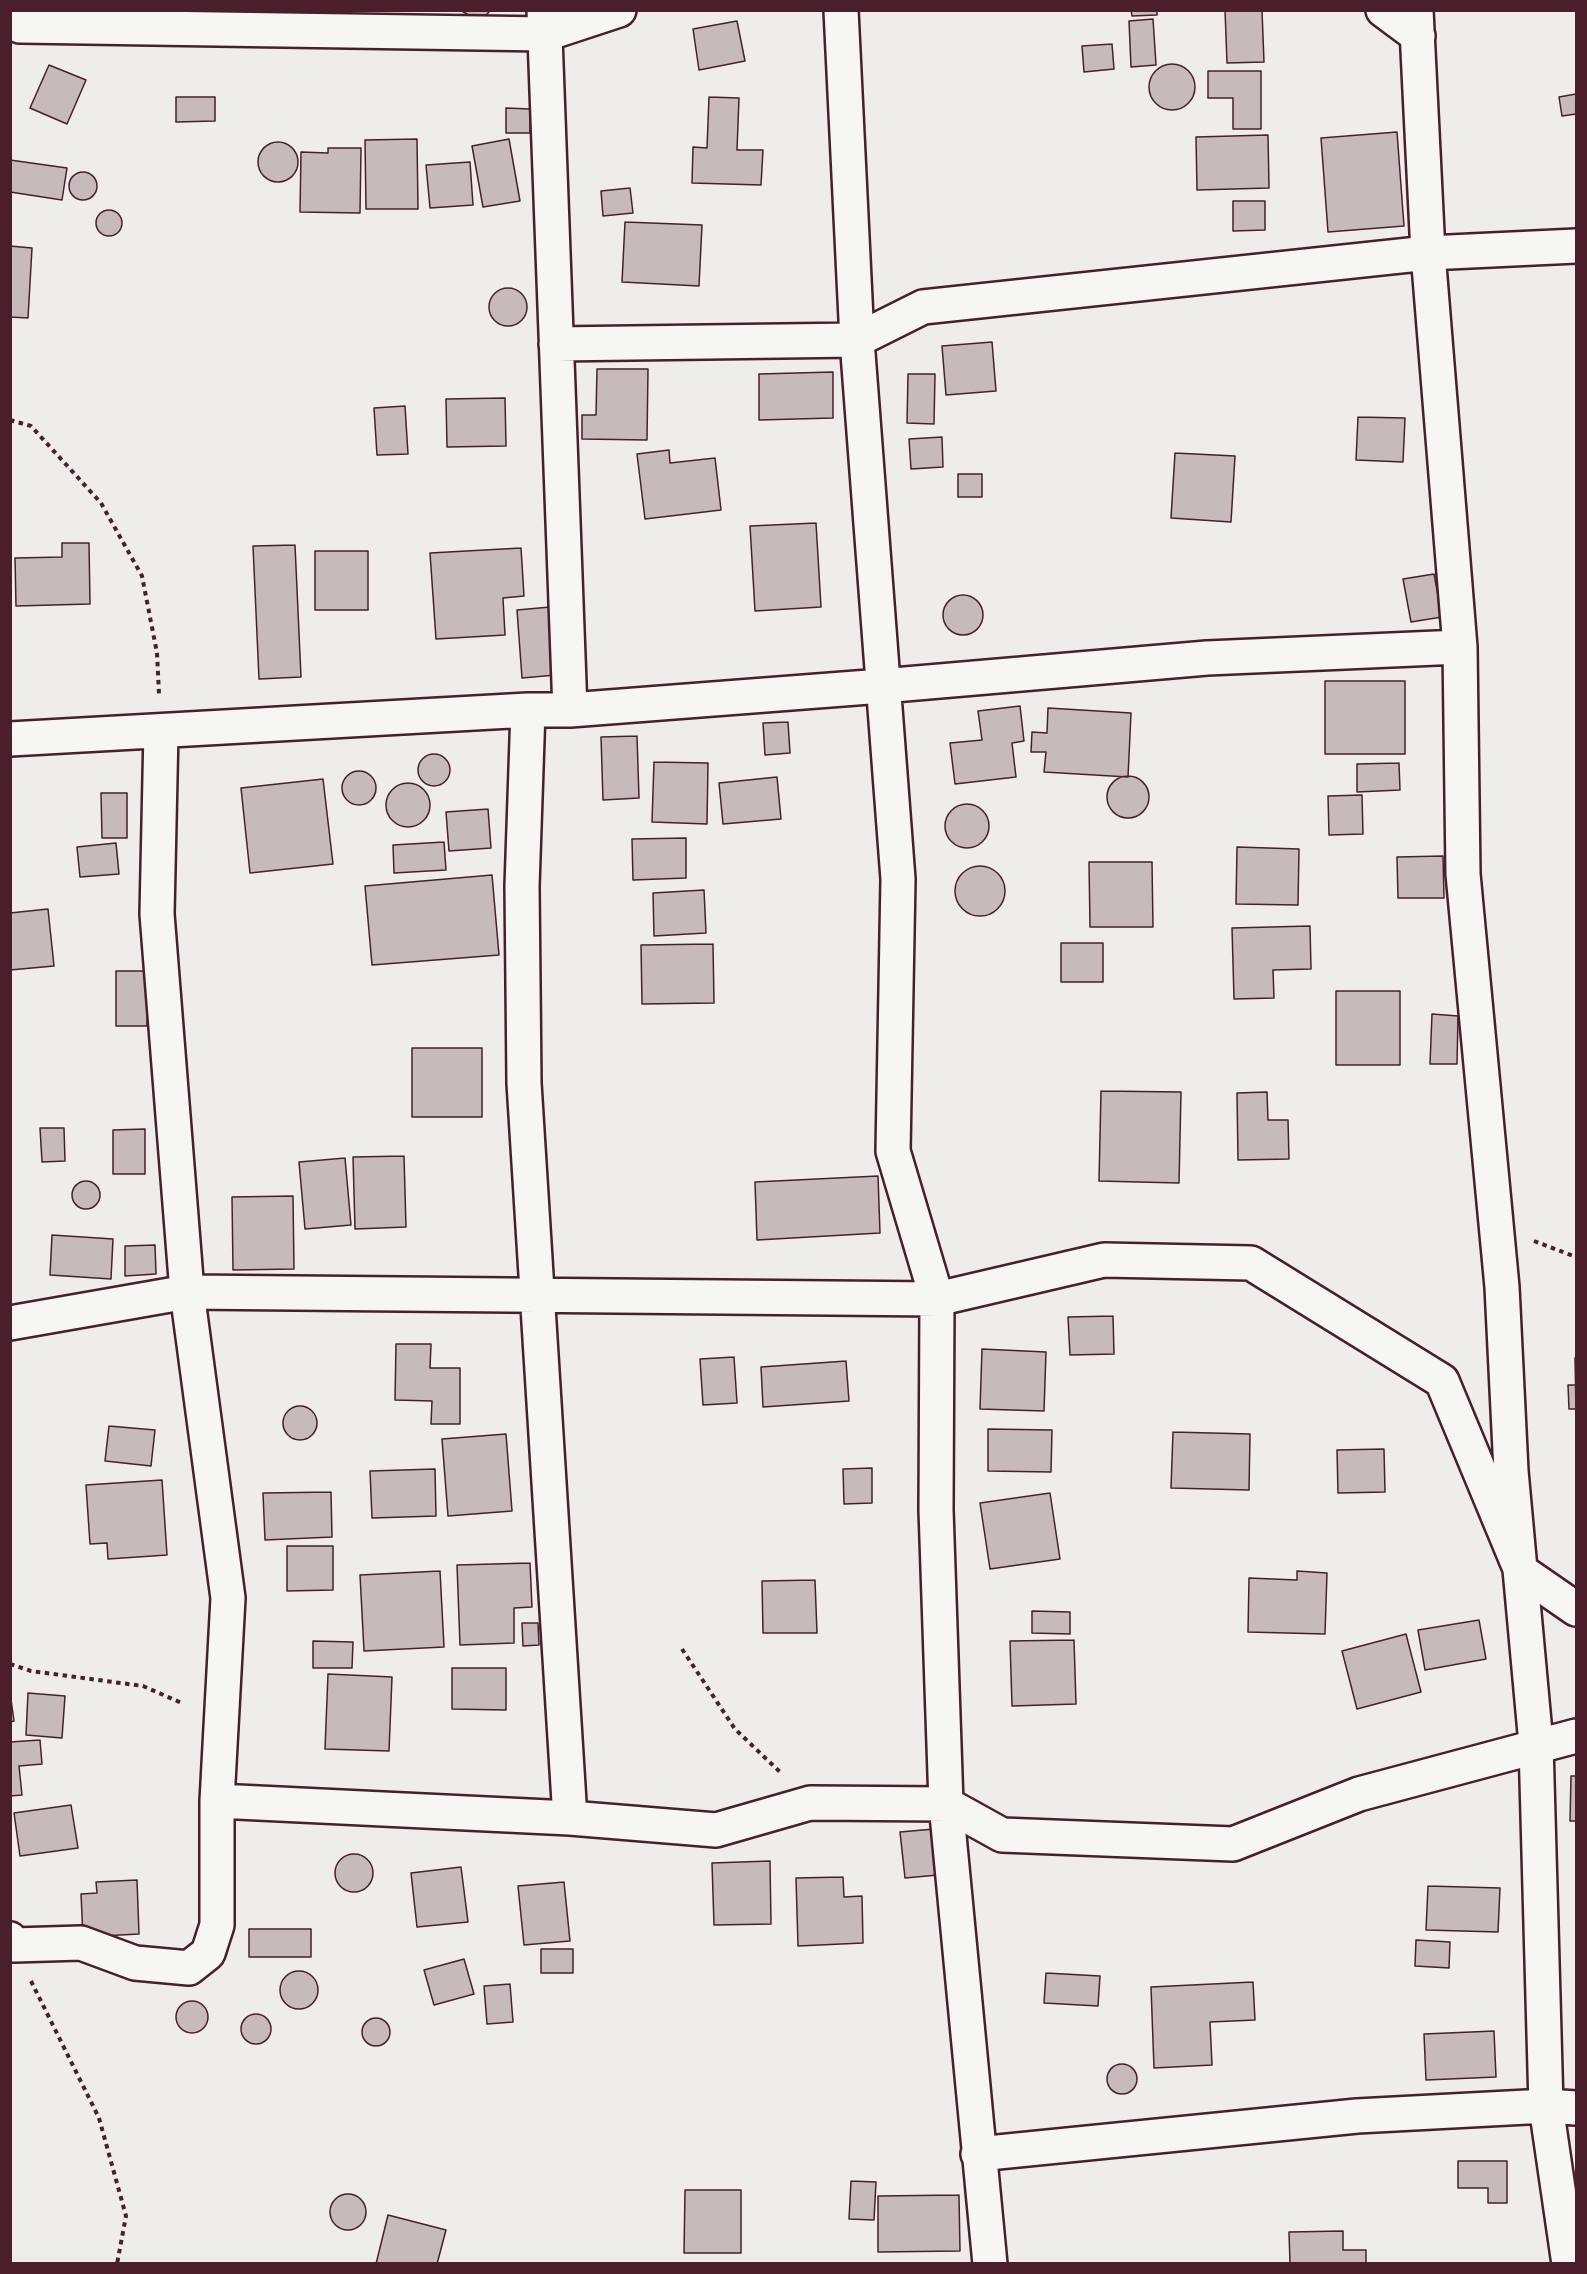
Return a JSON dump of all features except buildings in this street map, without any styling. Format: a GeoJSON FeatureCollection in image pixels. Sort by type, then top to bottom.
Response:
{"type":"FeatureCollection","features":[{"type":"Feature","properties":{"kind":"street"},"geometry":{"type":"LineString","coordinates":[[20,25],[545,22],[618,10]]}},
{"type":"Feature","properties":{"kind":"street"},"geometry":{"type":"LineString","coordinates":[[841,10],[857,340],[898,879],[893,1151],[937,1299],[936,1510],[946,1804],[990,2264]]}},
{"type":"Feature","properties":{"kind":"street"},"geometry":{"type":"LineString","coordinates":[[1383,10],[1417,23],[1428,254],[1460,647],[1463,874],[1502,1287],[1511,1471],[1536,1744],[1561,2107],[1569,2264]]}},
{"type":"Feature","properties":{"kind":"street"},"geometry":{"type":"LineString","coordinates":[[545,22],[570,710]]}},
{"type":"Feature","properties":{"kind":"street"},"geometry":{"type":"LineString","coordinates":[[556,344],[857,340],[923,307],[1428,254],[1576,246]]}},
{"type":"Feature","properties":{"kind":"street"},"geometry":{"type":"LineString","coordinates":[[10,739],[528,710],[570,710],[1207,658],[1460,647]]}},
{"type":"Feature","properties":{"kind":"street"},"geometry":{"type":"LineString","coordinates":[[528,710],[522,886],[524,1083],[570,1818]]}},
{"type":"Feature","properties":{"kind":"street"},"geometry":{"type":"LineString","coordinates":[[12,1942],[81,1943],[135,1963],[189,1968],[208,1953],[217,1925],[217,1802],[228,1598],[187,1292],[157,914],[161,730]]}},
{"type":"Feature","properties":{"kind":"street"},"geometry":{"type":"LineString","coordinates":[[10,1323],[187,1292],[937,1299],[1104,1260],[1251,1263],[1442,1381],[1521,1571],[1576,1610]]}},
{"type":"Feature","properties":{"kind":"street"},"geometry":{"type":"LineString","coordinates":[[217,1802],[570,1818],[716,1830],[810,1803],[946,1804],[1002,1835],[1233,1844],[1359,1794],[1536,1744],[1576,1736]]}},
{"type":"Feature","properties":{"kind":"street"},"geometry":{"type":"LineString","coordinates":[[978,2154],[1357,2116],[1561,2107]]}},
{"type":"Feature","properties":{"kind":"path"},"geometry":{"type":"LineString","coordinates":[[10,420],[31,426],[101,502],[142,576],[157,652],[161,730]]}},
{"type":"Feature","properties":{"kind":"path"},"geometry":{"type":"LineString","coordinates":[[682,1649],[735,1729],[810,1803]]}},
{"type":"Feature","properties":{"kind":"path"},"geometry":{"type":"LineString","coordinates":[[10,1664],[31,1671],[143,1686],[221,1719]]}},
{"type":"Feature","properties":{"kind":"path"},"geometry":{"type":"LineString","coordinates":[[12,1942],[99,2118],[126,2216],[117,2264]]}}]}
